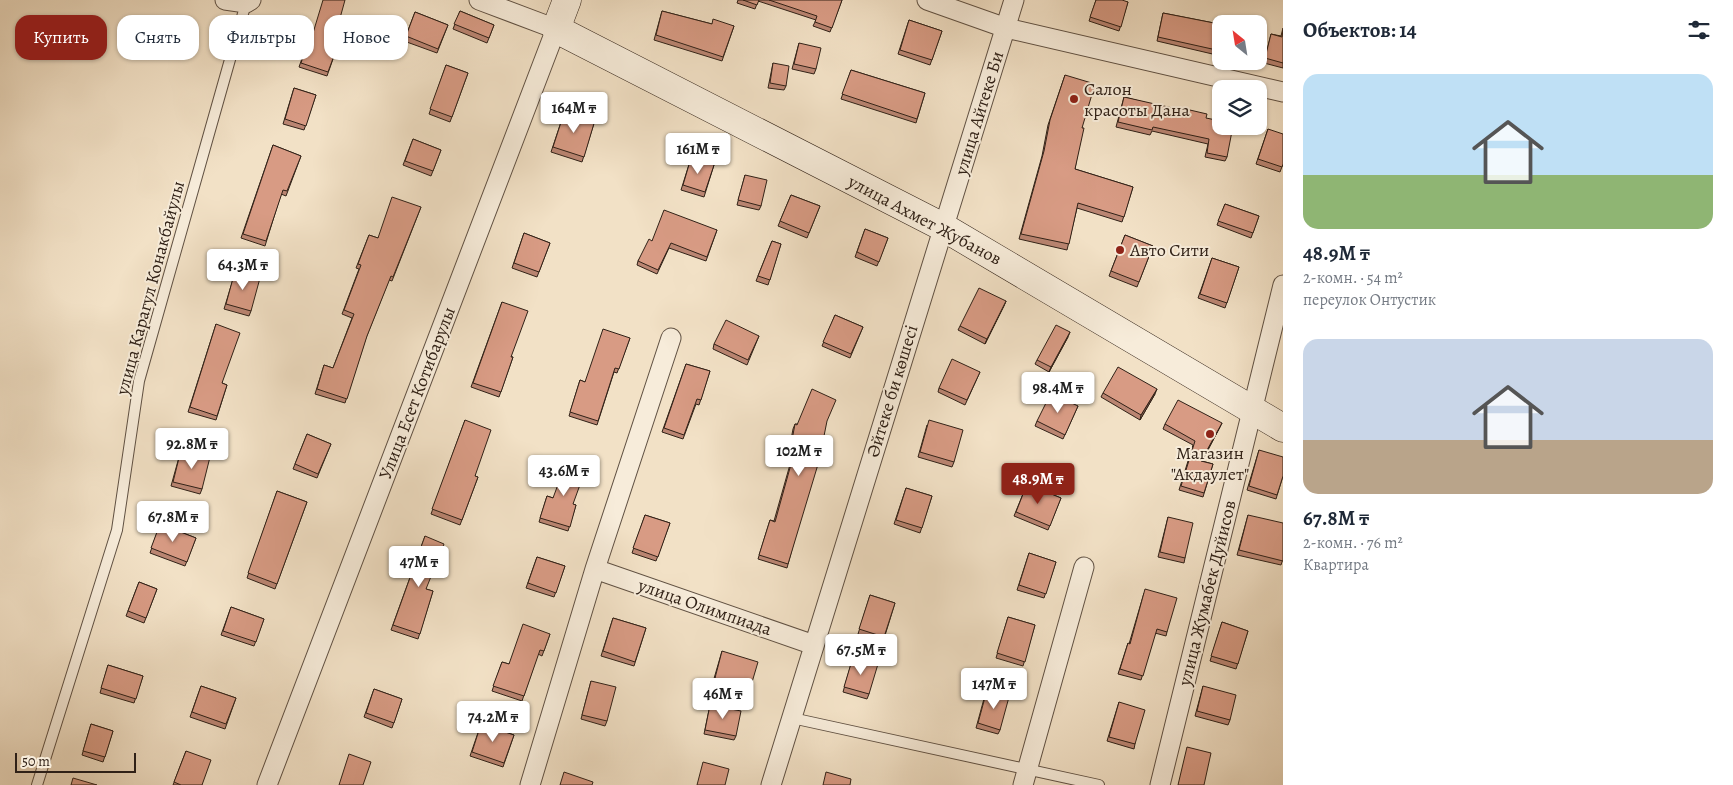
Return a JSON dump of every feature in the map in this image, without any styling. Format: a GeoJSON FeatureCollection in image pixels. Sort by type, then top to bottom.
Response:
{"type":"FeatureCollection","features":[{"type":"Feature","properties":{"kind":"main road","name":"Улица Есет Котибарулы"},"geometry":{"type":"LineString","coordinates":[[556,29],[567,0]]}},
{"type":"Feature","properties":{"kind":"main road","name":"улица Ахмет Жубанов"},"geometry":{"type":"LineString","coordinates":[[556,29],[943,226],[1283,428]]}},
{"type":"Feature","properties":{"kind":"street"},"geometry":{"type":"LineString","coordinates":[[225,0],[249,1]]}},
{"type":"Feature","properties":{"kind":"street"},"geometry":{"type":"LineString","coordinates":[[479,0],[556,29]]}},
{"type":"Feature","properties":{"kind":"street"},"geometry":{"type":"LineString","coordinates":[[927,0],[1006,28],[1283,92]]}},
{"type":"Feature","properties":{"kind":"street","name":"улица Айтеке Би"},"geometry":{"type":"LineString","coordinates":[[943,226],[1014,0]]}},
{"type":"Feature","properties":{"kind":"street","name":"Улица Есет Котибарулы"},"geometry":{"type":"LineString","coordinates":[[267,785],[556,29]]}},
{"type":"Feature","properties":{"kind":"street","name":"Әйтеке би көшесі"},"geometry":{"type":"LineString","coordinates":[[771,785],[943,226]]}},
{"type":"Feature","properties":{"kind":"street","name":"улица Жумабек Дуйисов"},"geometry":{"type":"LineString","coordinates":[[1160,785],[1283,285]]}},
{"type":"Feature","properties":{"kind":"street"},"geometry":{"type":"LineString","coordinates":[[530,785],[595,569],[671,338]]}},
{"type":"Feature","properties":{"kind":"street"},"geometry":{"type":"LineString","coordinates":[[1026,777],[1084,567]]}},
{"type":"Feature","properties":{"kind":"street","name":"улица Олимпиада"},"geometry":{"type":"LineString","coordinates":[[595,569],[814,646]]}},
{"type":"Feature","properties":{"kind":"lane","name":"улица Карагул Конакбайулы"},"geometry":{"type":"LineString","coordinates":[[37,785],[117,530],[139,381],[249,1]]}},
{"type":"Feature","properties":{"kind":"lane"},"geometry":{"type":"LineString","coordinates":[[792,718],[1026,777],[1098,785]]}},
{"type":"Feature","properties":{"kind":"building"},"geometry":{"type":"Polygon","coordinates":[[[323,0],[345,0],[341,15],[324,15],[324,60],[332,60],[328,72],[301,63],[302,60],[314,60],[314,30],[323,0]]]}},
{"type":"Feature","properties":{"kind":"building"},"geometry":{"type":"Polygon","coordinates":[[[743,0],[759,0],[757,5],[743,0]]]}},
{"type":"Feature","properties":{"kind":"building"},"geometry":{"type":"Polygon","coordinates":[[[769,0],[842,0],[832,28],[815,22],[817,16],[769,0]]]}},
{"type":"Feature","properties":{"kind":"building"},"geometry":{"type":"Polygon","coordinates":[[[1096,0],[1122,0],[1128,2],[1121,27],[1090,17],[1096,0]]]}},
{"type":"Feature","properties":{"kind":"building"},"geometry":{"type":"Polygon","coordinates":[[[460,11],[494,25],[489,38],[454,24],[460,11]]]}},
{"type":"Feature","properties":{"kind":"building"},"geometry":{"type":"Polygon","coordinates":[[[662,11],[712,24],[713,19],[734,26],[723,57],[656,35],[662,11]]]}},
{"type":"Feature","properties":{"kind":"building"},"geometry":{"type":"Polygon","coordinates":[[[415,12],[448,25],[438,49],[408,37],[408,31],[415,12]]]}},
{"type":"Feature","properties":{"kind":"building"},"geometry":{"type":"Polygon","coordinates":[[[1163,13],[1212,23],[1212,49],[1158,37],[1163,13]]]}},
{"type":"Feature","properties":{"kind":"building"},"geometry":{"type":"Polygon","coordinates":[[[909,20],[942,31],[932,60],[900,50],[909,20]]]}},
{"type":"Feature","properties":{"kind":"building"},"geometry":{"type":"Polygon","coordinates":[[[1283,30],[1283,63],[1268,59],[1268,46],[1271,34],[1282,37],[1283,30]]]}},
{"type":"Feature","properties":{"kind":"building"},"geometry":{"type":"Polygon","coordinates":[[[799,43],[821,48],[816,69],[794,64],[799,43]]]}},
{"type":"Feature","properties":{"kind":"building"},"geometry":{"type":"Polygon","coordinates":[[[773,63],[789,66],[786,86],[770,83],[773,63]]]}},
{"type":"Feature","properties":{"kind":"building"},"geometry":{"type":"Polygon","coordinates":[[[446,65],[468,73],[452,117],[430,109],[446,65]]]}},
{"type":"Feature","properties":{"kind":"building"},"geometry":{"type":"Polygon","coordinates":[[[851,70],[925,93],[917,119],[842,94],[851,70]]]}},
{"type":"Feature","properties":{"kind":"building"},"geometry":{"type":"Polygon","coordinates":[[[1065,75],[1095,84],[1082,128],[1084,128],[1075,169],[1133,187],[1124,217],[1078,203],[1069,244],[1021,234],[1044,151],[1050,120],[1065,75]]]}},
{"type":"Feature","properties":{"kind":"building"},"geometry":{"type":"Polygon","coordinates":[[[294,88],[316,95],[306,126],[285,119],[294,88]]]}},
{"type":"Feature","properties":{"kind":"building"},"geometry":{"type":"Polygon","coordinates":[[[1124,97],[1207,114],[1206,118],[1212,119],[1212,135],[1231,135],[1227,157],[1207,153],[1209,139],[1153,127],[1152,130],[1118,122],[1124,97]]]}},
{"type":"Feature","properties":{"kind":"building"},"geometry":{"type":"Polygon","coordinates":[[[565,110],[595,120],[584,157],[553,147],[565,110]]]}},
{"type":"Feature","properties":{"kind":"building"},"geometry":{"type":"Polygon","coordinates":[[[1268,129],[1283,134],[1282,167],[1258,159],[1268,129]]]}},
{"type":"Feature","properties":{"kind":"building"},"geometry":{"type":"Polygon","coordinates":[[[413,139],[441,150],[433,171],[405,161],[413,139]]]}},
{"type":"Feature","properties":{"kind":"building"},"geometry":{"type":"Polygon","coordinates":[[[273,145],[301,156],[287,191],[283,190],[266,241],[243,234],[273,145]]]}},
{"type":"Feature","properties":{"kind":"building"},"geometry":{"type":"Polygon","coordinates":[[[691,158],[714,165],[705,192],[683,185],[691,158]]]}},
{"type":"Feature","properties":{"kind":"building"},"geometry":{"type":"Polygon","coordinates":[[[745,175],[767,180],[761,206],[738,200],[745,175]]]}},
{"type":"Feature","properties":{"kind":"building"},"geometry":{"type":"Polygon","coordinates":[[[791,195],[820,206],[809,233],[780,221],[791,195]]]}},
{"type":"Feature","properties":{"kind":"building"},"geometry":{"type":"Polygon","coordinates":[[[392,197],[421,207],[367,336],[347,399],[317,389],[324,365],[333,368],[354,314],[344,310],[361,265],[358,264],[369,235],[378,238],[392,197]]]}},
{"type":"Feature","properties":{"kind":"building"},"geometry":{"type":"Polygon","coordinates":[[[1225,204],[1259,216],[1253,233],[1218,221],[1225,204]]]}},
{"type":"Feature","properties":{"kind":"building"},"geometry":{"type":"Polygon","coordinates":[[[664,210],[717,230],[707,257],[671,243],[658,270],[638,261],[649,239],[652,241],[664,210]]]}},
{"type":"Feature","properties":{"kind":"building"},"geometry":{"type":"Polygon","coordinates":[[[865,229],[888,238],[879,262],[857,252],[865,229]]]}},
{"type":"Feature","properties":{"kind":"building"},"geometry":{"type":"Polygon","coordinates":[[[524,233],[550,243],[539,272],[514,263],[524,233]]]}},
{"type":"Feature","properties":{"kind":"building"},"geometry":{"type":"Polygon","coordinates":[[[1125,235],[1153,246],[1139,282],[1111,271],[1125,235]]]}},
{"type":"Feature","properties":{"kind":"building"},"geometry":{"type":"Polygon","coordinates":[[[772,241],[781,244],[770,280],[758,276],[772,241]]]}},
{"type":"Feature","properties":{"kind":"building"},"geometry":{"type":"Polygon","coordinates":[[[1212,258],[1239,267],[1227,303],[1200,294],[1212,258]]]}},
{"type":"Feature","properties":{"kind":"building"},"geometry":{"type":"Polygon","coordinates":[[[235,271],[260,278],[251,311],[226,304],[235,271]]]}},
{"type":"Feature","properties":{"kind":"building"},"geometry":{"type":"Polygon","coordinates":[[[979,288],[1006,301],[987,339],[960,326],[979,288]]]}},
{"type":"Feature","properties":{"kind":"building"},"geometry":{"type":"Polygon","coordinates":[[[502,302],[528,311],[511,357],[513,357],[501,392],[473,383],[502,302]]]}},
{"type":"Feature","properties":{"kind":"building"},"geometry":{"type":"Polygon","coordinates":[[[835,315],[863,327],[851,354],[823,342],[835,315]]]}},
{"type":"Feature","properties":{"kind":"building"},"geometry":{"type":"Polygon","coordinates":[[[726,320],[759,336],[748,360],[714,344],[726,320]]]}},
{"type":"Feature","properties":{"kind":"building"},"geometry":{"type":"Polygon","coordinates":[[[216,324],[240,333],[222,383],[227,385],[217,416],[190,407],[216,324]]]}},
{"type":"Feature","properties":{"kind":"building"},"geometry":{"type":"Polygon","coordinates":[[[1056,325],[1070,332],[1051,367],[1037,360],[1056,325]]]}},
{"type":"Feature","properties":{"kind":"building"},"geometry":{"type":"Polygon","coordinates":[[[603,329],[630,338],[619,369],[615,368],[598,421],[570,412],[580,380],[585,382],[603,329]]]}},
{"type":"Feature","properties":{"kind":"building"},"geometry":{"type":"Polygon","coordinates":[[[952,359],[980,372],[967,400],[939,388],[952,359]]]}},
{"type":"Feature","properties":{"kind":"building"},"geometry":{"type":"Polygon","coordinates":[[[686,364],[710,371],[701,400],[697,399],[684,435],[664,428],[686,364]]]}},
{"type":"Feature","properties":{"kind":"building"},"geometry":{"type":"Polygon","coordinates":[[[1118,367],[1157,389],[1141,415],[1103,393],[1118,367]]]}},
{"type":"Feature","properties":{"kind":"building"},"geometry":{"type":"Polygon","coordinates":[[[812,389],[836,400],[827,421],[819,461],[788,564],[759,555],[770,520],[775,522],[793,457],[789,456],[795,424],[797,425],[812,389]]]}},
{"type":"Feature","properties":{"kind":"building"},"geometry":{"type":"Polygon","coordinates":[[[1051,393],[1078,406],[1065,435],[1037,421],[1051,393]]]}},
{"type":"Feature","properties":{"kind":"building"},"geometry":{"type":"Polygon","coordinates":[[[1178,400],[1222,423],[1201,461],[1213,464],[1204,493],[1181,486],[1195,441],[1165,424],[1178,400]]]}},
{"type":"Feature","properties":{"kind":"building"},"geometry":{"type":"Polygon","coordinates":[[[465,420],[491,430],[475,476],[478,477],[462,520],[432,509],[465,420]]]}},
{"type":"Feature","properties":{"kind":"building"},"geometry":{"type":"Polygon","coordinates":[[[929,420],[963,430],[954,462],[920,452],[929,420]]]}},
{"type":"Feature","properties":{"kind":"building"},"geometry":{"type":"Polygon","coordinates":[[[307,434],[331,444],[318,474],[295,464],[307,434]]]}},
{"type":"Feature","properties":{"kind":"building"},"geometry":{"type":"Polygon","coordinates":[[[181,450],[210,457],[202,489],[173,482],[181,450]]]}},
{"type":"Feature","properties":{"kind":"building"},"geometry":{"type":"Polygon","coordinates":[[[1259,450],[1283,457],[1283,476],[1277,495],[1249,486],[1259,450]]]}},
{"type":"Feature","properties":{"kind":"building"},"geometry":{"type":"Polygon","coordinates":[[[566,463],[585,471],[573,504],[576,505],[570,527],[540,518],[547,496],[553,498],[566,463]]]}},
{"type":"Feature","properties":{"kind":"building"},"geometry":{"type":"Polygon","coordinates":[[[1027,484],[1061,498],[1050,526],[1016,512],[1027,484]]]}},
{"type":"Feature","properties":{"kind":"building"},"geometry":{"type":"Polygon","coordinates":[[[906,488],[932,496],[922,528],[896,520],[906,488]]]}},
{"type":"Feature","properties":{"kind":"building"},"geometry":{"type":"Polygon","coordinates":[[[277,491],[307,502],[277,584],[248,573],[277,491]]]}},
{"type":"Feature","properties":{"kind":"building"},"geometry":{"type":"Polygon","coordinates":[[[645,515],[670,523],[658,557],[633,548],[645,515]]]}},
{"type":"Feature","properties":{"kind":"building"},"geometry":{"type":"Polygon","coordinates":[[[1248,515],[1283,523],[1283,561],[1239,550],[1248,515]]]}},
{"type":"Feature","properties":{"kind":"building"},"geometry":{"type":"Polygon","coordinates":[[[1168,517],[1193,523],[1185,558],[1160,552],[1168,517]]]}},
{"type":"Feature","properties":{"kind":"building"},"geometry":{"type":"Polygon","coordinates":[[[160,524],[196,538],[187,562],[151,548],[160,524]]]}},
{"type":"Feature","properties":{"kind":"building"},"geometry":{"type":"Polygon","coordinates":[[[425,536],[444,544],[426,589],[433,591],[420,634],[393,625],[425,536]]]}},
{"type":"Feature","properties":{"kind":"building"},"geometry":{"type":"Polygon","coordinates":[[[1029,553],[1056,562],[1046,594],[1019,585],[1029,553]]]}},
{"type":"Feature","properties":{"kind":"building"},"geometry":{"type":"Polygon","coordinates":[[[537,557],[565,566],[556,593],[528,583],[537,557]]]}},
{"type":"Feature","properties":{"kind":"building"},"geometry":{"type":"Polygon","coordinates":[[[139,582],[157,589],[146,618],[128,611],[139,582]]]}},
{"type":"Feature","properties":{"kind":"building"},"geometry":{"type":"Polygon","coordinates":[[[1145,589],[1177,598],[1167,632],[1157,629],[1143,676],[1120,669],[1128,643],[1130,644],[1145,589]]]}},
{"type":"Feature","properties":{"kind":"building"},"geometry":{"type":"Polygon","coordinates":[[[870,595],[895,603],[884,637],[859,629],[870,595]]]}},
{"type":"Feature","properties":{"kind":"building"},"geometry":{"type":"Polygon","coordinates":[[[231,607],[264,619],[256,642],[223,631],[231,607]]]}},
{"type":"Feature","properties":{"kind":"building"},"geometry":{"type":"Polygon","coordinates":[[[1008,617],[1035,625],[1025,662],[997,653],[1008,617]]]}},
{"type":"Feature","properties":{"kind":"building"},"geometry":{"type":"Polygon","coordinates":[[[613,618],[646,628],[635,662],[603,651],[613,618]]]}},
{"type":"Feature","properties":{"kind":"building"},"geometry":{"type":"Polygon","coordinates":[[[1222,622],[1248,631],[1238,664],[1211,656],[1222,622]]]}},
{"type":"Feature","properties":{"kind":"building"},"geometry":{"type":"Polygon","coordinates":[[[523,624],[550,634],[544,651],[540,650],[524,696],[493,686],[502,662],[509,664],[523,624]]]}},
{"type":"Feature","properties":{"kind":"building"},"geometry":{"type":"Polygon","coordinates":[[[722,651],[758,662],[750,689],[715,678],[722,651]]]}},
{"type":"Feature","properties":{"kind":"building"},"geometry":{"type":"Polygon","coordinates":[[[853,657],[878,664],[869,694],[844,687],[853,657]]]}},
{"type":"Feature","properties":{"kind":"building"},"geometry":{"type":"Polygon","coordinates":[[[108,665],[143,676],[136,699],[101,688],[108,665]]]}},
{"type":"Feature","properties":{"kind":"building"},"geometry":{"type":"Polygon","coordinates":[[[591,681],[616,687],[607,721],[582,715],[591,681]]]}},
{"type":"Feature","properties":{"kind":"building"},"geometry":{"type":"Polygon","coordinates":[[[201,686],[236,698],[226,724],[192,712],[201,686]]]}},
{"type":"Feature","properties":{"kind":"building"},"geometry":{"type":"Polygon","coordinates":[[[1203,686],[1236,695],[1230,720],[1197,711],[1203,686]]]}},
{"type":"Feature","properties":{"kind":"building"},"geometry":{"type":"Polygon","coordinates":[[[374,689],[402,699],[394,723],[366,713],[374,689]]]}},
{"type":"Feature","properties":{"kind":"building"},"geometry":{"type":"Polygon","coordinates":[[[987,690],[1009,697],[1000,730],[978,723],[987,690]]]}},
{"type":"Feature","properties":{"kind":"building"},"geometry":{"type":"Polygon","coordinates":[[[1119,702],[1145,710],[1135,744],[1109,737],[1119,702]]]}},
{"type":"Feature","properties":{"kind":"building"},"geometry":{"type":"Polygon","coordinates":[[[710,705],[741,711],[736,736],[705,730],[710,705]]]}},
{"type":"Feature","properties":{"kind":"building"},"geometry":{"type":"Polygon","coordinates":[[[91,724],[113,731],[105,757],[83,751],[91,724]]]}},
{"type":"Feature","properties":{"kind":"building"},"geometry":{"type":"Polygon","coordinates":[[[481,724],[514,735],[504,763],[472,752],[481,724]]]}},
{"type":"Feature","properties":{"kind":"building"},"geometry":{"type":"Polygon","coordinates":[[[1187,747],[1211,753],[1204,785],[1178,785],[1187,747]]]}},
{"type":"Feature","properties":{"kind":"building"},"geometry":{"type":"Polygon","coordinates":[[[186,751],[211,760],[202,785],[181,785],[174,782],[186,751]]]}},
{"type":"Feature","properties":{"kind":"building"},"geometry":{"type":"Polygon","coordinates":[[[349,754],[371,762],[363,785],[339,785],[349,754]]]}},
{"type":"Feature","properties":{"kind":"building"},"geometry":{"type":"Polygon","coordinates":[[[703,762],[729,769],[725,785],[697,785],[703,762]]]}},
{"type":"Feature","properties":{"kind":"building"},"geometry":{"type":"Polygon","coordinates":[[[564,772],[593,782],[592,785],[560,785],[564,772]]]}},
{"type":"Feature","properties":{"kind":"building"},"geometry":{"type":"Polygon","coordinates":[[[826,772],[851,779],[850,785],[823,785],[826,772]]]}},
{"type":"Feature","properties":{"kind":"building"},"geometry":{"type":"Polygon","coordinates":[[[73,778],[97,785],[71,785],[73,778]]]}},
{"type":"Feature","properties":{"kind":"place","name":"Салон красоты Дана"},"geometry":{"type":"Point","coordinates":[1074,99]}},
{"type":"Feature","properties":{"kind":"place","name":"Авто Сити"},"geometry":{"type":"Point","coordinates":[1120,250]}},
{"type":"Feature","properties":{"kind":"place","name":"Магазин \"Акдаулет\""},"geometry":{"type":"Point","coordinates":[1210,434]}}]}
